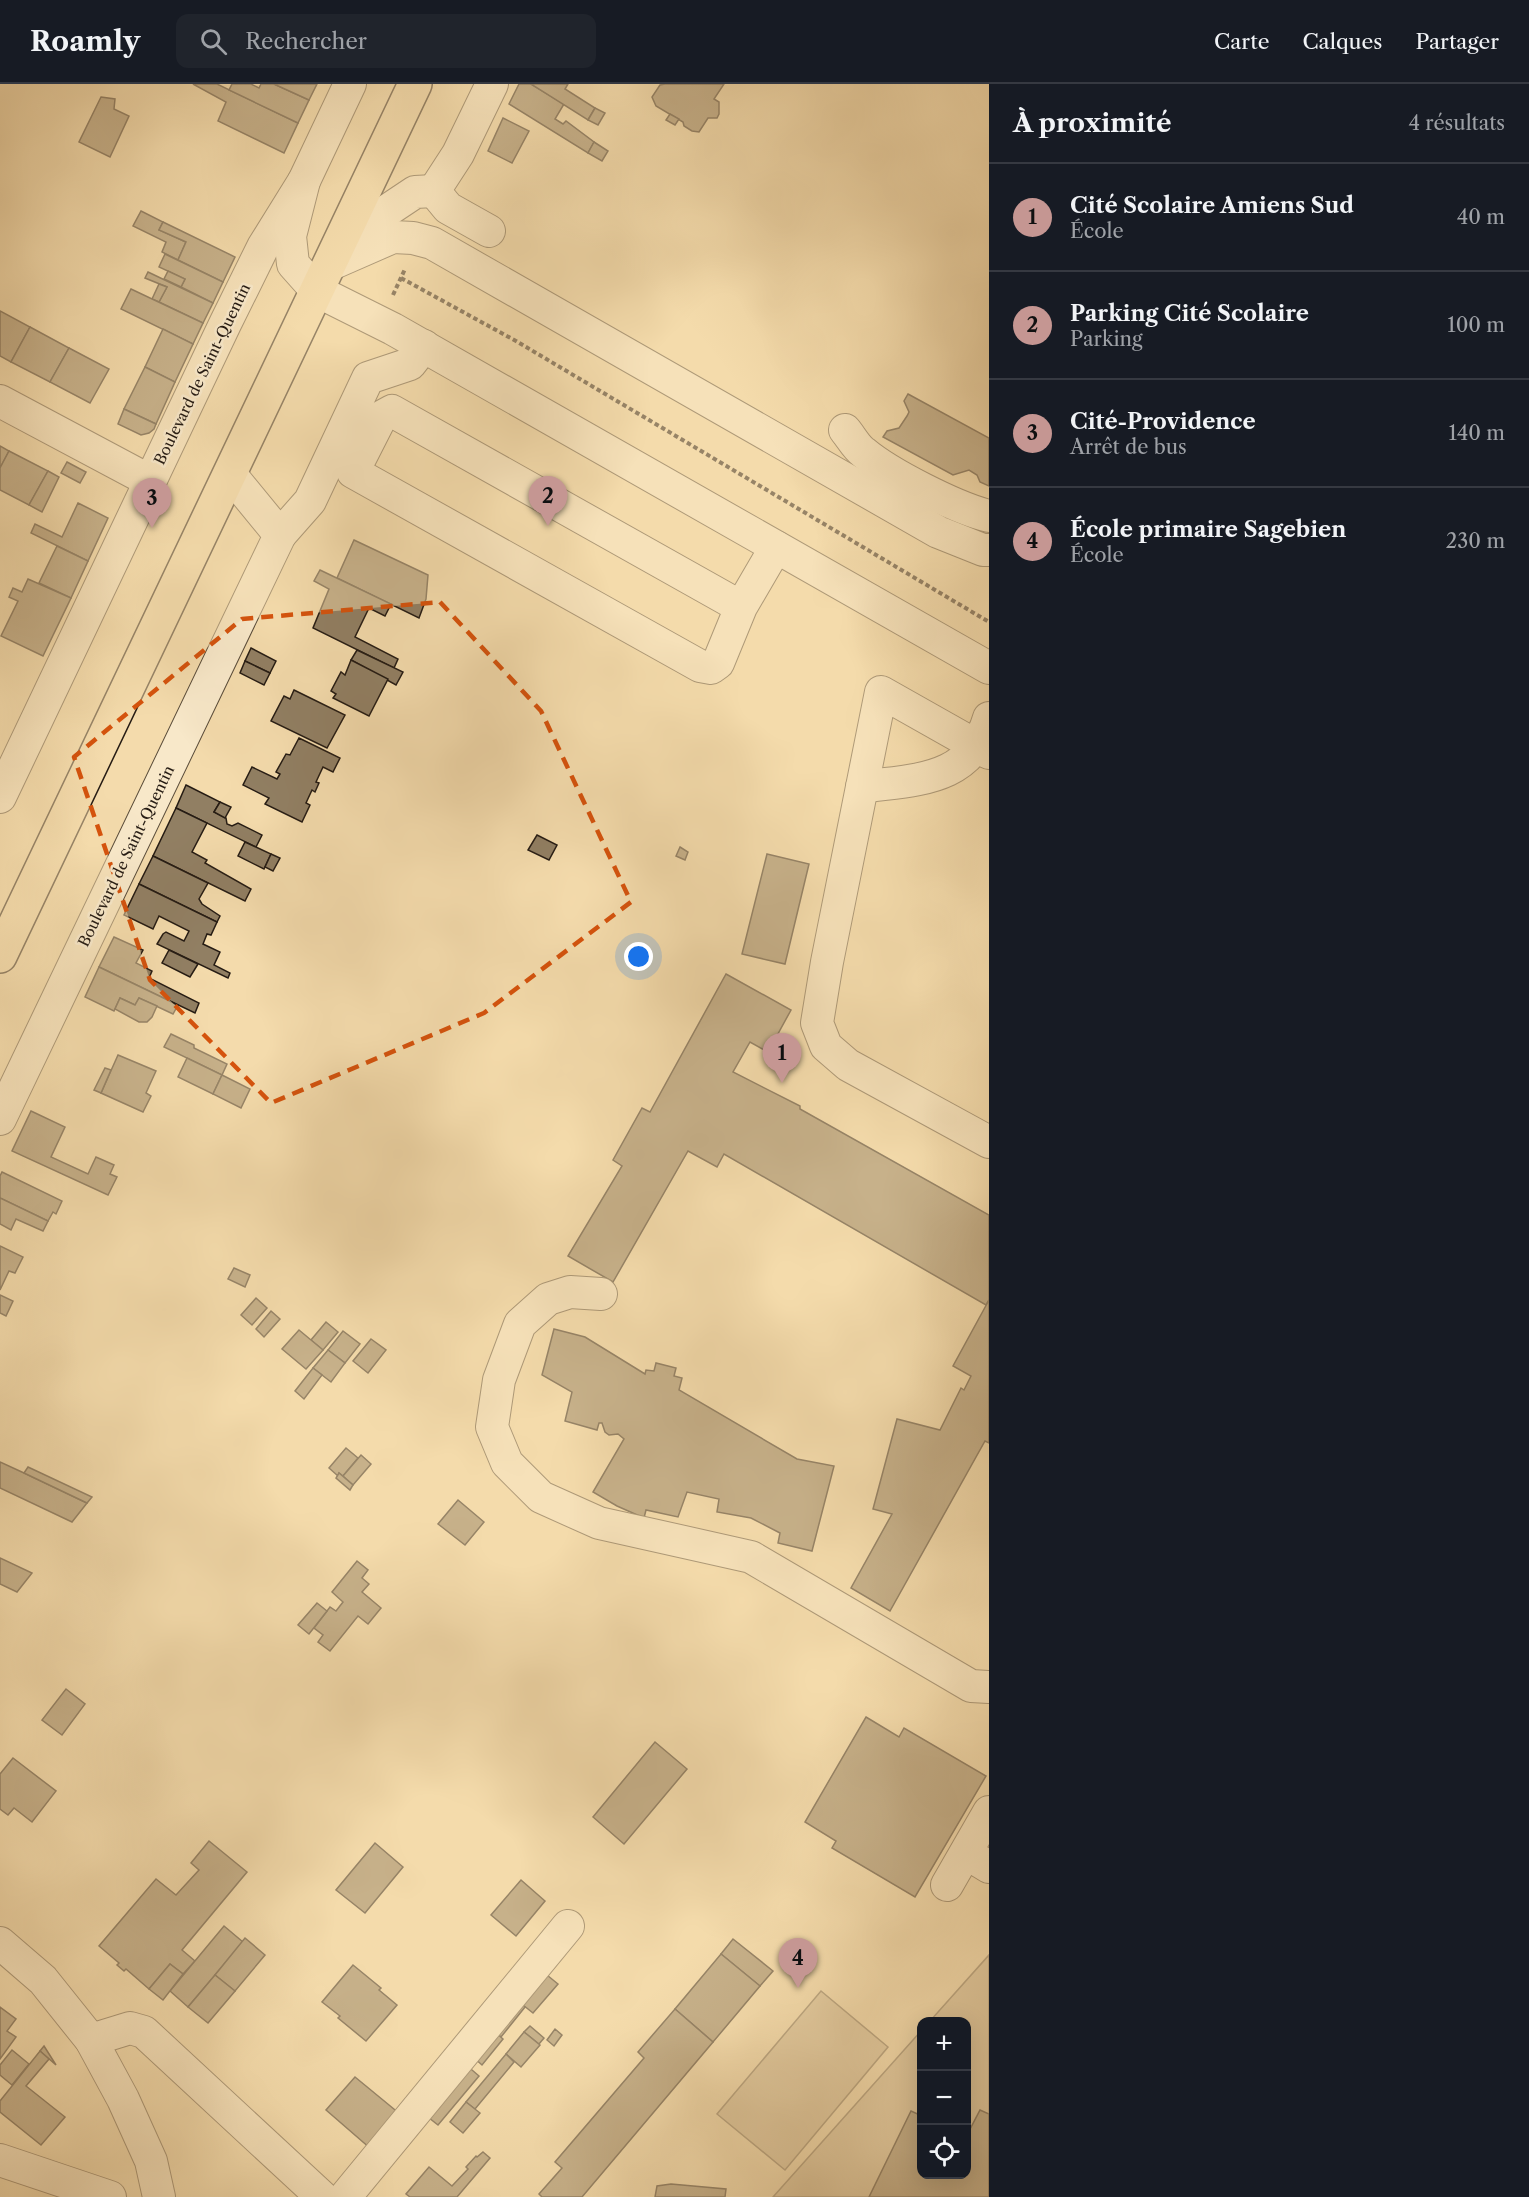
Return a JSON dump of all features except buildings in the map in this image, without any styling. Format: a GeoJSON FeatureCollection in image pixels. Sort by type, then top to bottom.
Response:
{"type":"FeatureCollection","features":[{"type":"Feature","properties":{"kind":"main road"},"geometry":{"type":"LineString","coordinates":[[0,956],[415,84]]}},
{"type":"Feature","properties":{"kind":"street","name":"Boulevard de Saint-Quentin"},"geometry":{"type":"LineString","coordinates":[[0,797],[263,247],[304,181],[350,84]]}},
{"type":"Feature","properties":{"kind":"street"},"geometry":{"type":"LineString","coordinates":[[434,191],[458,154],[492,84]]}},
{"type":"Feature","properties":{"kind":"street"},"geometry":{"type":"LineString","coordinates":[[304,181],[290,236],[293,264],[323,278],[380,322],[989,668]]}},
{"type":"Feature","properties":{"kind":"street"},"geometry":{"type":"LineString","coordinates":[[323,278],[385,212],[415,192],[434,191]]}},
{"type":"Feature","properties":{"kind":"street"},"geometry":{"type":"LineString","coordinates":[[434,191],[448,208],[489,231]]}},
{"type":"Feature","properties":{"kind":"street"},"geometry":{"type":"LineString","coordinates":[[323,278],[393,237],[413,238],[432,243],[938,532],[983,550],[989,550]]}},
{"type":"Feature","properties":{"kind":"street","name":"Boulevard de Saint-Quentin"},"geometry":{"type":"LineString","coordinates":[[0,1119],[280,534],[310,501],[368,378],[410,364],[424,346]]}},
{"type":"Feature","properties":{"kind":"street"},"geometry":{"type":"LineString","coordinates":[[0,401],[150,481]]}},
{"type":"Feature","properties":{"kind":"street"},"geometry":{"type":"LineString","coordinates":[[741,607],[392,411],[381,417],[353,472],[700,666],[711,668],[718,663],[741,607],[776,547]]}},
{"type":"Feature","properties":{"kind":"street"},"geometry":{"type":"LineString","coordinates":[[845,430],[862,452],[900,476],[969,511],[989,516]]}},
{"type":"Feature","properties":{"kind":"street"},"geometry":{"type":"LineString","coordinates":[[230,474],[280,534]]}},
{"type":"Feature","properties":{"kind":"street"},"geometry":{"type":"LineString","coordinates":[[862,787],[936,776],[965,760],[985,739],[881,692],[862,787],[825,973],[817,1023],[826,1046],[848,1065],[989,1142]]}},
{"type":"Feature","properties":{"kind":"street"},"geometry":{"type":"LineString","coordinates":[[601,1294],[570,1292],[548,1299],[520,1324],[500,1380],[492,1427],[507,1462],[541,1497],[599,1523],[752,1557],[970,1686],[989,1687]]}},
{"type":"Feature","properties":{"kind":"street"},"geometry":{"type":"LineString","coordinates":[[947,1885],[977,1860],[989,1812]]}},
{"type":"Feature","properties":{"kind":"street"},"geometry":{"type":"LineString","coordinates":[[345,2197],[568,1926]]}},
{"type":"Feature","properties":{"kind":"street"},"geometry":{"type":"LineString","coordinates":[[0,1943],[43,1980],[91,2040],[123,2099],[151,2161],[159,2197]]}},
{"type":"Feature","properties":{"kind":"street"},"geometry":{"type":"LineString","coordinates":[[91,2040],[130,2028],[144,2032],[322,2197]]}},
{"type":"Feature","properties":{"kind":"street"},"geometry":{"type":"LineString","coordinates":[[0,2160],[110,2197]]}},
{"type":"Feature","properties":{"kind":"path"},"geometry":{"type":"LineString","coordinates":[[401,278],[527,348],[989,622]]}},
{"type":"Feature","properties":{"kind":"highlighted area"},"geometry":{"type":"Polygon","coordinates":[[[440,602],[541,711],[631,902],[484,1013],[271,1103],[150,980],[74,757],[242,619],[440,602]]]}},
{"type":"Feature","properties":{"kind":"shaded area"},"geometry":{"type":"Polygon","coordinates":[[[989,1955],[989,2197],[773,2197],[917,2035],[917,2179],[971,2179],[971,2017],[934,2017],[989,1955]]]}},
{"type":"Feature","properties":{"kind":"shaded area"},"geometry":{"type":"Polygon","coordinates":[[[821,1991],[888,2047],[785,2170],[717,2114],[821,1991]]]}},
{"type":"Feature","properties":{"kind":"place","name":"Parking Cité Scolaire"},"geometry":{"type":"Point","coordinates":[548,526]}},
{"type":"Feature","properties":{"kind":"place","name":"Cité-Providence"},"geometry":{"type":"Point","coordinates":[152,528]}},
{"type":"Feature","properties":{"kind":"place","name":"Cité Scolaire Amiens Sud"},"geometry":{"type":"Point","coordinates":[782,1083]}},
{"type":"Feature","properties":{"kind":"place","name":"École primaire Sagebien"},"geometry":{"type":"Point","coordinates":[798,1988]}}]}
